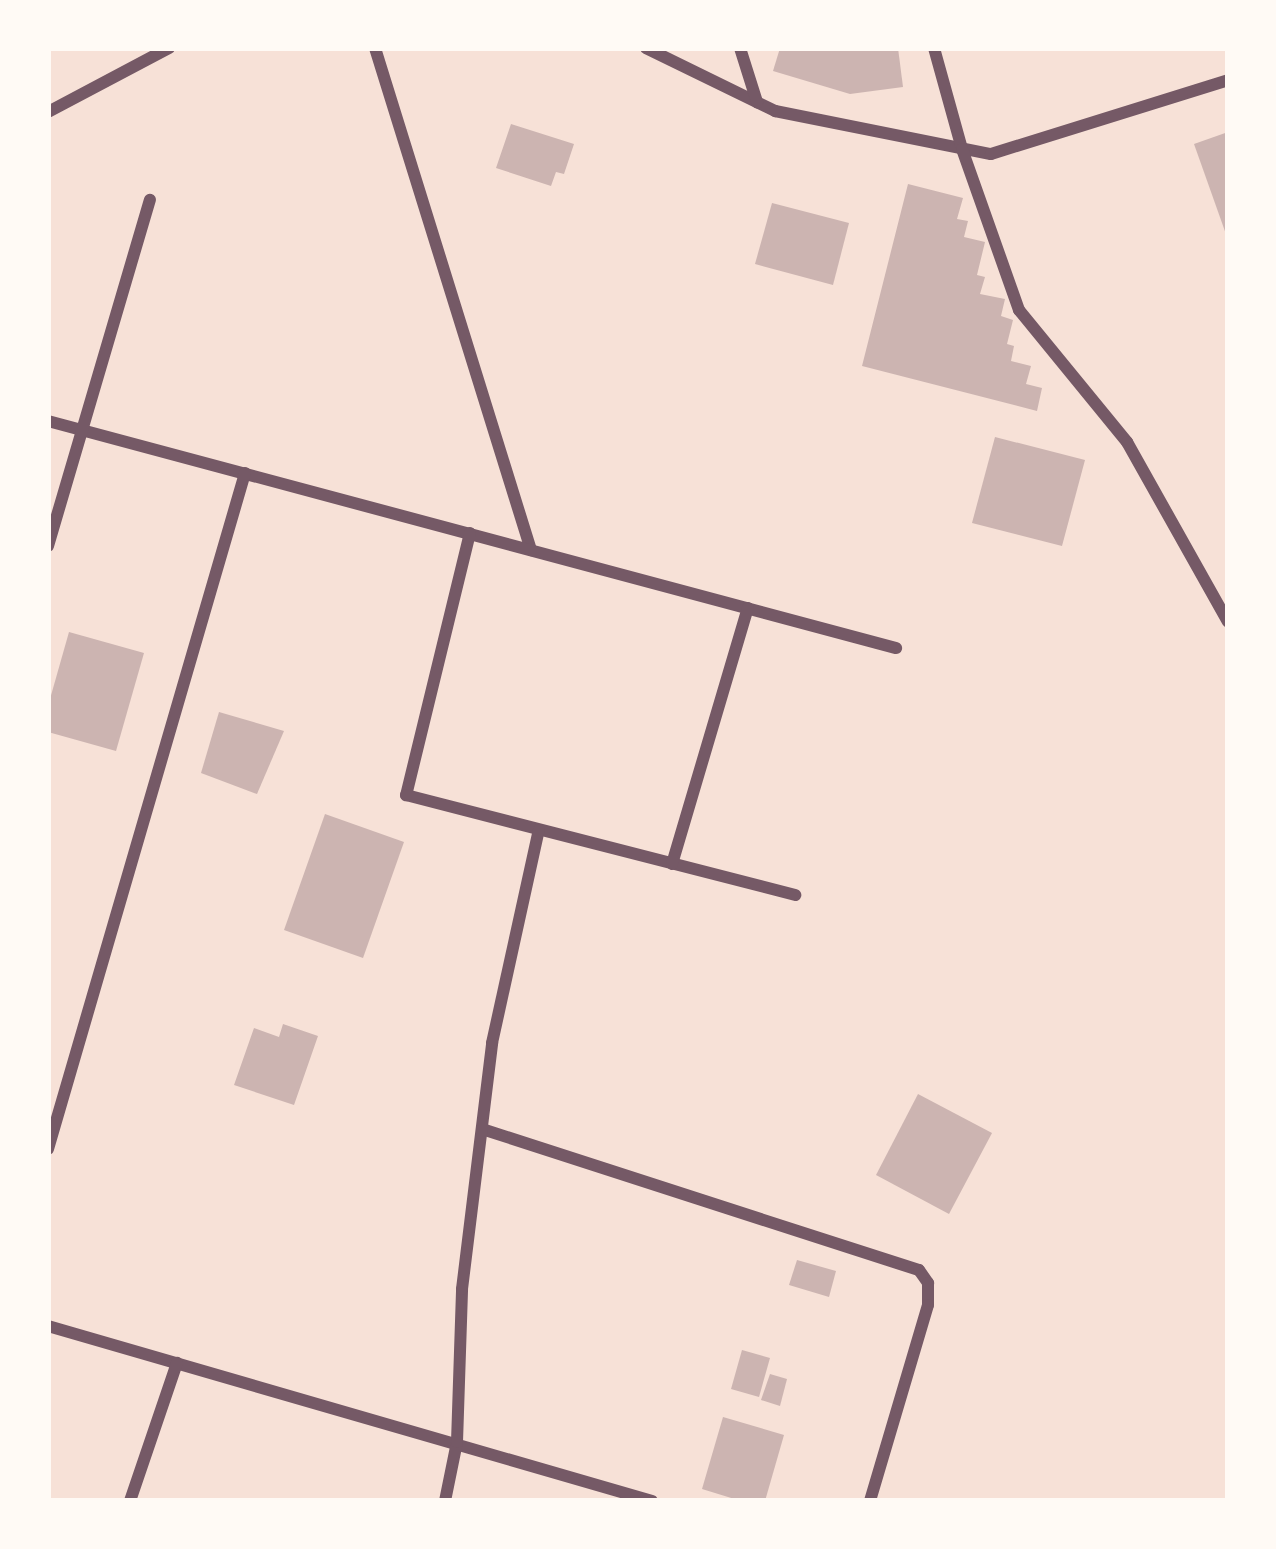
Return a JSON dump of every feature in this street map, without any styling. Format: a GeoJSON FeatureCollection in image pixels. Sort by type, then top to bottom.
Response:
{"type":"FeatureCollection","features":[{"type":"Feature","properties":{"kind":"street"},"geometry":{"type":"LineString","coordinates":[[48,112],[169,48]]}},
{"type":"Feature","properties":{"kind":"street"},"geometry":{"type":"LineString","coordinates":[[375,48],[531,550]]}},
{"type":"Feature","properties":{"kind":"street"},"geometry":{"type":"LineString","coordinates":[[646,48],[757,102],[991,154],[1228,80]]}},
{"type":"Feature","properties":{"kind":"street"},"geometry":{"type":"LineString","coordinates":[[740,48],[757,102]]}},
{"type":"Feature","properties":{"kind":"street"},"geometry":{"type":"LineString","coordinates":[[934,48],[962,149],[1019,310],[1127,442],[1228,622]]}},
{"type":"Feature","properties":{"kind":"street"},"geometry":{"type":"LineString","coordinates":[[48,545],[150,200]]}},
{"type":"Feature","properties":{"kind":"street"},"geometry":{"type":"LineString","coordinates":[[48,421],[896,648]]}},
{"type":"Feature","properties":{"kind":"street"},"geometry":{"type":"LineString","coordinates":[[48,1149],[245,473]]}},
{"type":"Feature","properties":{"kind":"street"},"geometry":{"type":"LineString","coordinates":[[470,533],[406,795],[795,895]]}},
{"type":"Feature","properties":{"kind":"street"},"geometry":{"type":"LineString","coordinates":[[672,864],[748,608]]}},
{"type":"Feature","properties":{"kind":"street"},"geometry":{"type":"LineString","coordinates":[[445,1501],[458,1442],[462,1289],[492,1043],[539,830]]}},
{"type":"Feature","properties":{"kind":"street"},"geometry":{"type":"LineString","coordinates":[[482,1129],[919,1270],[928,1283],[928,1305],[871,1501]]}},
{"type":"Feature","properties":{"kind":"street"},"geometry":{"type":"LineString","coordinates":[[48,1326],[652,1501]]}},
{"type":"Feature","properties":{"kind":"street"},"geometry":{"type":"LineString","coordinates":[[130,1501],[176,1363]]}},
{"type":"Feature","properties":{"kind":"building"},"geometry":{"type":"Polygon","coordinates":[[[780,48],[898,48],[903,87],[850,94],[773,71],[780,48]]]}},
{"type":"Feature","properties":{"kind":"building"},"geometry":{"type":"Polygon","coordinates":[[[511,124],[574,144],[564,174],[556,172],[551,186],[496,168],[511,124]]]}},
{"type":"Feature","properties":{"kind":"building"},"geometry":{"type":"Polygon","coordinates":[[[1228,132],[1228,237],[1227,237],[1194,144],[1228,132]]]}},
{"type":"Feature","properties":{"kind":"building"},"geometry":{"type":"Polygon","coordinates":[[[908,184],[963,198],[957,219],[968,221],[964,237],[985,242],[977,275],[985,277],[980,294],[1005,299],[1001,316],[1013,320],[1007,344],[1014,346],[1011,361],[1031,366],[1026,384],[1042,388],[1037,411],[862,366],[908,184]]]}},
{"type":"Feature","properties":{"kind":"building"},"geometry":{"type":"Polygon","coordinates":[[[772,203],[849,223],[833,285],[755,264],[772,203]]]}},
{"type":"Feature","properties":{"kind":"building"},"geometry":{"type":"Polygon","coordinates":[[[995,437],[1085,460],[1062,546],[972,523],[995,437]]]}},
{"type":"Feature","properties":{"kind":"building"},"geometry":{"type":"Polygon","coordinates":[[[69,632],[144,653],[116,751],[48,732],[48,706],[69,632]]]}},
{"type":"Feature","properties":{"kind":"building"},"geometry":{"type":"Polygon","coordinates":[[[219,712],[284,731],[257,794],[201,773],[219,712]]]}},
{"type":"Feature","properties":{"kind":"building"},"geometry":{"type":"Polygon","coordinates":[[[325,814],[404,842],[363,958],[284,930],[325,814]]]}},
{"type":"Feature","properties":{"kind":"building"},"geometry":{"type":"Polygon","coordinates":[[[283,1024],[318,1036],[294,1105],[234,1085],[254,1028],[279,1037],[283,1024]]]}},
{"type":"Feature","properties":{"kind":"building"},"geometry":{"type":"Polygon","coordinates":[[[918,1094],[992,1133],[949,1214],[876,1175],[918,1094]]]}},
{"type":"Feature","properties":{"kind":"building"},"geometry":{"type":"Polygon","coordinates":[[[797,1260],[836,1271],[829,1297],[789,1285],[797,1260]]]}},
{"type":"Feature","properties":{"kind":"building"},"geometry":{"type":"Polygon","coordinates":[[[742,1350],[770,1358],[759,1397],[731,1389],[742,1350]]]}},
{"type":"Feature","properties":{"kind":"building"},"geometry":{"type":"Polygon","coordinates":[[[770,1374],[787,1379],[780,1406],[761,1400],[770,1374]]]}},
{"type":"Feature","properties":{"kind":"building"},"geometry":{"type":"Polygon","coordinates":[[[723,1417],[784,1435],[765,1501],[741,1501],[702,1489],[723,1417]]]}}]}
